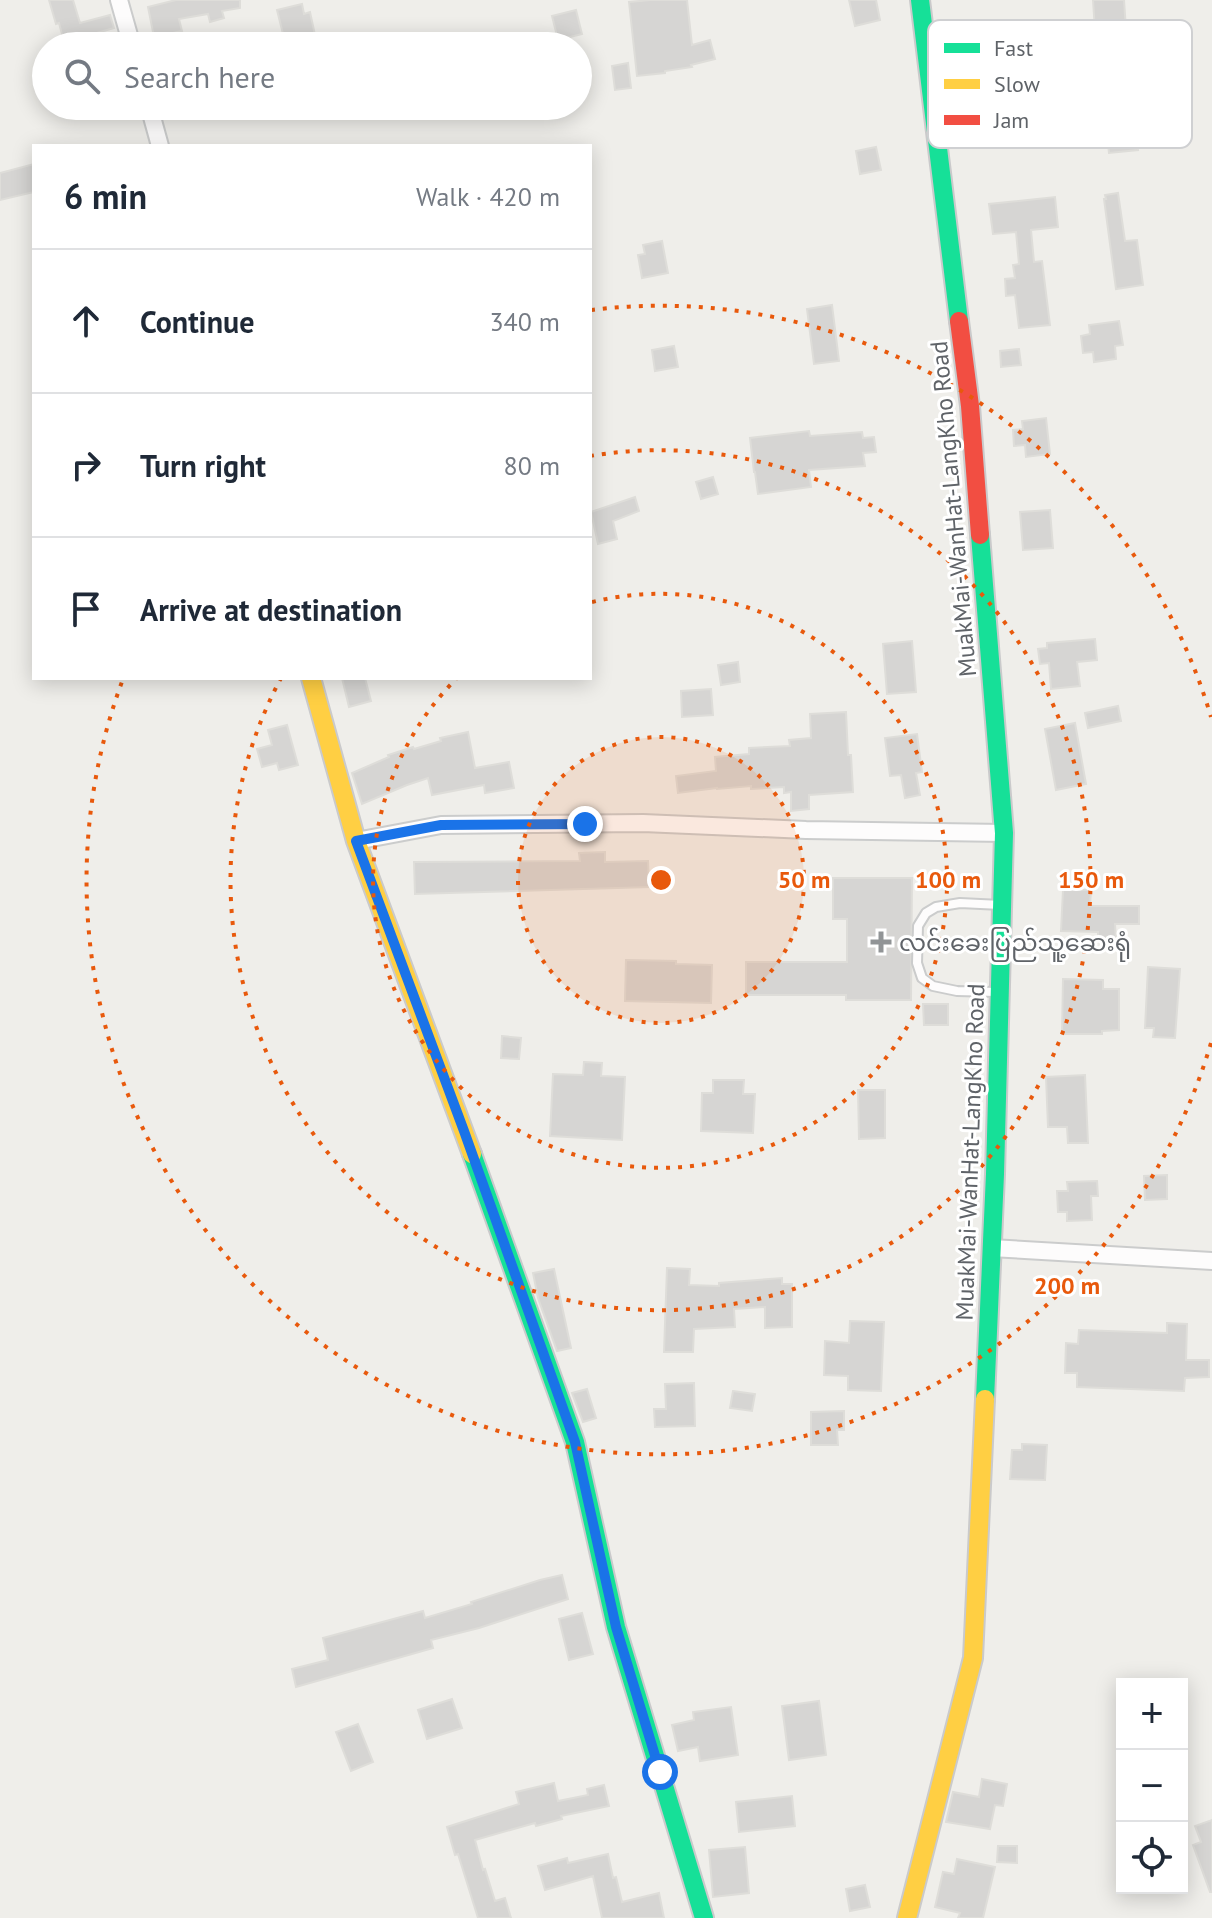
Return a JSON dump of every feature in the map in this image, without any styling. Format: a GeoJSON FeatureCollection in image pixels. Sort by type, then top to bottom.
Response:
{"type":"FeatureCollection","features":[{"type":"Feature","properties":{"kind":"main road","name":"MuakMai-WanHat-LangKho Road"},"geometry":{"type":"LineString","coordinates":[[920,0],[928,65]]}},
{"type":"Feature","properties":{"kind":"main road","name":"MuakMai-WanHat-LangKho Road"},"geometry":{"type":"LineString","coordinates":[[907,1918],[973,1658],[995,1174],[1004,833],[970,406],[938,148]]}},
{"type":"Feature","properties":{"kind":"main road"},"geometry":{"type":"LineString","coordinates":[[312,680],[356,841],[575,1442],[616,1627],[704,1918]]}},
{"type":"Feature","properties":{"kind":"street"},"geometry":{"type":"LineString","coordinates":[[119,0],[128,32]]}},
{"type":"Feature","properties":{"kind":"street"},"geometry":{"type":"LineString","coordinates":[[153,120],[159,144]]}},
{"type":"Feature","properties":{"kind":"street"},"geometry":{"type":"LineString","coordinates":[[356,841],[441,825],[643,823],[806,830],[1004,833]]}},
{"type":"Feature","properties":{"kind":"street"},"geometry":{"type":"LineString","coordinates":[[991,1248],[1212,1261]]}},
{"type":"Feature","properties":{"kind":"lane"},"geometry":{"type":"LineString","coordinates":[[1000,992],[957,991],[933,986],[922,978],[917,963],[918,926],[926,913],[936,907],[960,903],[1002,905]]}},
{"type":"Feature","properties":{"kind":"building"},"geometry":{"type":"Polygon","coordinates":[[[49,0],[73,0],[80,23],[110,15],[114,28],[100,32],[61,32],[59,23],[56,24],[49,0]]]}},
{"type":"Feature","properties":{"kind":"building"},"geometry":{"type":"Polygon","coordinates":[[[176,0],[240,0],[240,8],[222,11],[224,18],[210,22],[208,14],[179,19],[182,31],[177,32],[153,32],[148,7],[176,0]]]}},
{"type":"Feature","properties":{"kind":"building"},"geometry":{"type":"Polygon","coordinates":[[[687,0],[692,45],[710,40],[715,59],[665,73],[637,76],[629,2],[687,0]]]}},
{"type":"Feature","properties":{"kind":"building"},"geometry":{"type":"Polygon","coordinates":[[[849,0],[876,0],[880,20],[855,26],[849,0]]]}},
{"type":"Feature","properties":{"kind":"building"},"geometry":{"type":"Polygon","coordinates":[[[1093,0],[1124,0],[1125,20],[1094,20],[1093,0]]]}},
{"type":"Feature","properties":{"kind":"building"},"geometry":{"type":"Polygon","coordinates":[[[302,4],[304,14],[310,12],[314,32],[282,32],[277,10],[302,4]]]}},
{"type":"Feature","properties":{"kind":"building"},"geometry":{"type":"Polygon","coordinates":[[[576,10],[582,32],[556,32],[552,16],[576,10]]]}},
{"type":"Feature","properties":{"kind":"building"},"geometry":{"type":"Polygon","coordinates":[[[628,63],[631,88],[615,90],[612,66],[628,63]]]}},
{"type":"Feature","properties":{"kind":"building"},"geometry":{"type":"Polygon","coordinates":[[[876,147],[881,170],[860,174],[856,151],[876,147]]]}},
{"type":"Feature","properties":{"kind":"building"},"geometry":{"type":"Polygon","coordinates":[[[1108,148],[1138,148],[1138,150],[1109,153],[1108,148]]]}},
{"type":"Feature","properties":{"kind":"building"},"geometry":{"type":"Polygon","coordinates":[[[32,165],[32,192],[0,200],[0,173],[32,165]]]}},
{"type":"Feature","properties":{"kind":"building"},"geometry":{"type":"Polygon","coordinates":[[[1118,193],[1125,241],[1137,240],[1143,285],[1116,289],[1104,199],[1105,195],[1118,193]]]}},
{"type":"Feature","properties":{"kind":"building"},"geometry":{"type":"Polygon","coordinates":[[[1055,197],[1058,227],[1031,230],[1034,262],[1042,261],[1050,325],[1019,328],[1015,295],[1006,296],[1005,279],[1015,278],[1013,265],[1019,264],[1016,232],[993,234],[989,204],[1055,197]]]}},
{"type":"Feature","properties":{"kind":"building"},"geometry":{"type":"Polygon","coordinates":[[[662,241],[668,273],[642,278],[638,255],[645,254],[643,245],[662,241]]]}},
{"type":"Feature","properties":{"kind":"building"},"geometry":{"type":"Polygon","coordinates":[[[832,305],[839,361],[814,364],[807,309],[832,305]]]}},
{"type":"Feature","properties":{"kind":"building"},"geometry":{"type":"Polygon","coordinates":[[[1119,321],[1123,345],[1115,346],[1116,359],[1094,362],[1093,352],[1083,353],[1081,336],[1090,334],[1089,325],[1119,321]]]}},
{"type":"Feature","properties":{"kind":"building"},"geometry":{"type":"Polygon","coordinates":[[[674,346],[678,367],[655,371],[652,350],[674,346]]]}},
{"type":"Feature","properties":{"kind":"building"},"geometry":{"type":"Polygon","coordinates":[[[1019,349],[1021,365],[1001,367],[1000,351],[1019,349]]]}},
{"type":"Feature","properties":{"kind":"building"},"geometry":{"type":"Polygon","coordinates":[[[1046,418],[1050,454],[1026,457],[1025,445],[1014,446],[1013,430],[1023,429],[1022,421],[1046,418]]]}},
{"type":"Feature","properties":{"kind":"building"},"geometry":{"type":"Polygon","coordinates":[[[809,431],[810,436],[862,432],[863,438],[874,437],[876,452],[863,453],[865,466],[809,470],[811,487],[758,494],[750,438],[809,431]]]}},
{"type":"Feature","properties":{"kind":"building"},"geometry":{"type":"Polygon","coordinates":[[[713,477],[718,494],[701,499],[696,482],[713,477]]]}},
{"type":"Feature","properties":{"kind":"building"},"geometry":{"type":"Polygon","coordinates":[[[635,497],[639,511],[613,521],[617,539],[598,544],[592,512],[635,497]]]}},
{"type":"Feature","properties":{"kind":"building"},"geometry":{"type":"Polygon","coordinates":[[[1050,510],[1053,548],[1023,550],[1020,512],[1050,510]]]}},
{"type":"Feature","properties":{"kind":"building"},"geometry":{"type":"Polygon","coordinates":[[[1095,639],[1097,660],[1077,662],[1080,686],[1051,689],[1049,663],[1040,664],[1038,649],[1047,648],[1047,643],[1095,639]]]}},
{"type":"Feature","properties":{"kind":"building"},"geometry":{"type":"Polygon","coordinates":[[[912,641],[916,692],[887,694],[883,644],[912,641]]]}},
{"type":"Feature","properties":{"kind":"building"},"geometry":{"type":"Polygon","coordinates":[[[738,662],[740,682],[721,685],[718,665],[738,662]]]}},
{"type":"Feature","properties":{"kind":"building"},"geometry":{"type":"Polygon","coordinates":[[[342,680],[366,680],[371,701],[349,707],[342,680]]]}},
{"type":"Feature","properties":{"kind":"building"},"geometry":{"type":"Polygon","coordinates":[[[711,689],[713,715],[682,717],[681,691],[711,689]]]}},
{"type":"Feature","properties":{"kind":"building"},"geometry":{"type":"Polygon","coordinates":[[[1118,706],[1121,721],[1088,728],[1085,713],[1118,706]]]}},
{"type":"Feature","properties":{"kind":"building"},"geometry":{"type":"Polygon","coordinates":[[[846,712],[853,792],[809,795],[809,809],[791,811],[791,792],[784,793],[784,787],[751,789],[751,786],[678,793],[676,776],[716,771],[715,757],[749,754],[749,748],[790,746],[789,740],[811,738],[810,714],[846,712]]]}},
{"type":"Feature","properties":{"kind":"building"},"geometry":{"type":"Polygon","coordinates":[[[1075,723],[1086,784],[1056,790],[1045,729],[1075,723]]]}},
{"type":"Feature","properties":{"kind":"building"},"geometry":{"type":"Polygon","coordinates":[[[287,725],[298,765],[279,770],[277,763],[262,767],[257,749],[272,745],[268,730],[287,725]]]}},
{"type":"Feature","properties":{"kind":"building"},"geometry":{"type":"Polygon","coordinates":[[[468,732],[475,768],[509,762],[514,788],[485,793],[484,785],[432,795],[428,778],[362,804],[352,773],[388,755],[468,732]]]}},
{"type":"Feature","properties":{"kind":"building"},"geometry":{"type":"Polygon","coordinates":[[[917,734],[922,772],[916,773],[920,795],[905,798],[901,775],[890,776],[885,738],[917,734]]]}},
{"type":"Feature","properties":{"kind":"building"},"geometry":{"type":"Polygon","coordinates":[[[605,852],[605,862],[648,861],[649,887],[415,894],[414,862],[580,861],[579,853],[605,852]]]}},
{"type":"Feature","properties":{"kind":"building"},"geometry":{"type":"Polygon","coordinates":[[[833,878],[912,878],[911,1000],[846,1000],[846,995],[746,995],[746,962],[847,962],[847,919],[833,919],[833,878]]]}},
{"type":"Feature","properties":{"kind":"building"},"geometry":{"type":"Polygon","coordinates":[[[1063,890],[1091,890],[1090,906],[1139,906],[1139,924],[1115,924],[1116,941],[1098,942],[1098,932],[1061,931],[1063,890]]]}},
{"type":"Feature","properties":{"kind":"building"},"geometry":{"type":"Polygon","coordinates":[[[626,960],[712,965],[711,1003],[625,1001],[626,960]]]}},
{"type":"Feature","properties":{"kind":"building"},"geometry":{"type":"Polygon","coordinates":[[[1148,967],[1180,969],[1175,1038],[1153,1037],[1154,1028],[1145,1028],[1148,967]]]}},
{"type":"Feature","properties":{"kind":"building"},"geometry":{"type":"Polygon","coordinates":[[[1063,979],[1103,980],[1103,989],[1119,989],[1119,1030],[1102,1031],[1102,1034],[1062,1034],[1063,979]]]}},
{"type":"Feature","properties":{"kind":"building"},"geometry":{"type":"Polygon","coordinates":[[[923,1004],[948,1004],[948,1025],[924,1025],[923,1004]]]}},
{"type":"Feature","properties":{"kind":"building"},"geometry":{"type":"Polygon","coordinates":[[[502,1036],[521,1038],[519,1059],[501,1058],[502,1036]]]}},
{"type":"Feature","properties":{"kind":"building"},"geometry":{"type":"Polygon","coordinates":[[[584,1062],[602,1063],[601,1076],[625,1077],[622,1140],[550,1136],[553,1074],[583,1075],[584,1062]]]}},
{"type":"Feature","properties":{"kind":"building"},"geometry":{"type":"Polygon","coordinates":[[[1085,1075],[1088,1143],[1068,1143],[1067,1127],[1048,1127],[1046,1077],[1085,1075]]]}},
{"type":"Feature","properties":{"kind":"building"},"geometry":{"type":"Polygon","coordinates":[[[713,1080],[744,1080],[743,1094],[755,1094],[753,1133],[701,1131],[702,1093],[713,1093],[713,1080]]]}},
{"type":"Feature","properties":{"kind":"building"},"geometry":{"type":"Polygon","coordinates":[[[858,1090],[885,1090],[885,1138],[859,1139],[858,1090]]]}},
{"type":"Feature","properties":{"kind":"building"},"geometry":{"type":"Polygon","coordinates":[[[1167,1175],[1167,1199],[1145,1200],[1144,1176],[1167,1175]]]}},
{"type":"Feature","properties":{"kind":"building"},"geometry":{"type":"Polygon","coordinates":[[[1097,1181],[1098,1196],[1091,1196],[1092,1220],[1067,1221],[1067,1212],[1058,1212],[1057,1191],[1068,1191],[1067,1182],[1097,1181]]]}},
{"type":"Feature","properties":{"kind":"building"},"geometry":{"type":"Polygon","coordinates":[[[667,1268],[690,1269],[689,1285],[719,1286],[719,1283],[782,1278],[782,1284],[792,1284],[792,1327],[765,1328],[765,1307],[734,1309],[735,1327],[694,1329],[693,1352],[664,1352],[667,1268]]]}},
{"type":"Feature","properties":{"kind":"building"},"geometry":{"type":"Polygon","coordinates":[[[554,1269],[571,1348],[557,1351],[538,1298],[533,1273],[554,1269]]]}},
{"type":"Feature","properties":{"kind":"building"},"geometry":{"type":"Polygon","coordinates":[[[850,1321],[884,1322],[881,1391],[848,1390],[848,1376],[824,1375],[825,1341],[849,1343],[850,1321]]]}},
{"type":"Feature","properties":{"kind":"building"},"geometry":{"type":"Polygon","coordinates":[[[1167,1323],[1187,1324],[1186,1360],[1209,1360],[1209,1377],[1185,1378],[1184,1391],[1077,1387],[1077,1373],[1065,1373],[1066,1343],[1078,1344],[1079,1330],[1167,1333],[1167,1323]]]}},
{"type":"Feature","properties":{"kind":"building"},"geometry":{"type":"Polygon","coordinates":[[[694,1383],[695,1426],[655,1427],[654,1409],[666,1409],[665,1384],[694,1383]]]}},
{"type":"Feature","properties":{"kind":"building"},"geometry":{"type":"Polygon","coordinates":[[[587,1389],[596,1418],[583,1422],[572,1393],[587,1389]]]}},
{"type":"Feature","properties":{"kind":"building"},"geometry":{"type":"Polygon","coordinates":[[[733,1391],[755,1394],[752,1411],[730,1408],[733,1391]]]}},
{"type":"Feature","properties":{"kind":"building"},"geometry":{"type":"Polygon","coordinates":[[[844,1411],[844,1430],[837,1430],[838,1445],[811,1445],[811,1412],[844,1411]]]}},
{"type":"Feature","properties":{"kind":"building"},"geometry":{"type":"Polygon","coordinates":[[[1022,1444],[1047,1445],[1045,1480],[1010,1479],[1012,1450],[1022,1450],[1022,1444]]]}},
{"type":"Feature","properties":{"kind":"building"},"geometry":{"type":"Polygon","coordinates":[[[562,1575],[568,1599],[431,1640],[433,1648],[296,1687],[292,1669],[328,1660],[323,1638],[423,1611],[425,1618],[562,1575]]]}},
{"type":"Feature","properties":{"kind":"building"},"geometry":{"type":"Polygon","coordinates":[[[582,1613],[593,1654],[569,1660],[559,1619],[582,1613]]]}},
{"type":"Feature","properties":{"kind":"building"},"geometry":{"type":"Polygon","coordinates":[[[452,1699],[462,1728],[427,1739],[418,1710],[452,1699]]]}},
{"type":"Feature","properties":{"kind":"building"},"geometry":{"type":"Polygon","coordinates":[[[819,1701],[826,1755],[789,1760],[782,1706],[819,1701]]]}},
{"type":"Feature","properties":{"kind":"building"},"geometry":{"type":"Polygon","coordinates":[[[731,1707],[738,1755],[700,1761],[698,1747],[678,1751],[672,1725],[694,1720],[693,1712],[731,1707]]]}},
{"type":"Feature","properties":{"kind":"building"},"geometry":{"type":"Polygon","coordinates":[[[358,1724],[373,1762],[351,1771],[336,1732],[358,1724]]]}},
{"type":"Feature","properties":{"kind":"building"},"geometry":{"type":"Polygon","coordinates":[[[982,1779],[1007,1784],[1003,1806],[995,1805],[990,1829],[946,1822],[953,1792],[979,1797],[982,1779]]]}},
{"type":"Feature","properties":{"kind":"building"},"geometry":{"type":"Polygon","coordinates":[[[554,1783],[558,1801],[588,1795],[587,1789],[604,1785],[609,1806],[475,1840],[495,1901],[505,1898],[511,1918],[478,1918],[447,1827],[519,1804],[516,1792],[554,1783]]]}},
{"type":"Feature","properties":{"kind":"building"},"geometry":{"type":"Polygon","coordinates":[[[792,1796],[795,1826],[739,1832],[736,1802],[792,1796]]]}},
{"type":"Feature","properties":{"kind":"building"},"geometry":{"type":"Polygon","coordinates":[[[1212,1820],[1210,1892],[1193,1845],[1201,1842],[1195,1826],[1212,1820]]]}},
{"type":"Feature","properties":{"kind":"building"},"geometry":{"type":"Polygon","coordinates":[[[998,1846],[1017,1846],[1017,1863],[997,1862],[998,1846]]]}},
{"type":"Feature","properties":{"kind":"building"},"geometry":{"type":"Polygon","coordinates":[[[745,1847],[749,1893],[713,1897],[709,1850],[745,1847]]]}},
{"type":"Feature","properties":{"kind":"building"},"geometry":{"type":"Polygon","coordinates":[[[608,1854],[622,1902],[659,1893],[664,1918],[602,1918],[593,1876],[545,1890],[538,1866],[567,1858],[568,1863],[608,1854]]]}},
{"type":"Feature","properties":{"kind":"building"},"geometry":{"type":"Polygon","coordinates":[[[957,1859],[995,1867],[983,1918],[958,1918],[960,1913],[935,1907],[943,1872],[954,1874],[957,1859]]]}},
{"type":"Feature","properties":{"kind":"building"},"geometry":{"type":"Polygon","coordinates":[[[865,1885],[870,1907],[850,1911],[846,1889],[865,1885]]]}},
{"type":"Feature","properties":{"kind":"traffic: fast"},"geometry":{"type":"LineString","coordinates":[[920,0],[928,66]]}},
{"type":"Feature","properties":{"kind":"traffic: fast"},"geometry":{"type":"LineString","coordinates":[[938,148],[959,321]]}},
{"type":"Feature","properties":{"kind":"traffic: fast"},"geometry":{"type":"LineString","coordinates":[[980,535],[1004,833],[995,1174],[985,1399]]}},
{"type":"Feature","properties":{"kind":"traffic: fast"},"geometry":{"type":"LineString","coordinates":[[472,1154],[575,1442],[616,1627],[704,1918]]}},
{"type":"Feature","properties":{"kind":"traffic: slow"},"geometry":{"type":"LineString","coordinates":[[312,680],[356,841],[472,1154]]}},
{"type":"Feature","properties":{"kind":"traffic: slow"},"geometry":{"type":"LineString","coordinates":[[907,1918],[973,1658],[985,1399]]}},
{"type":"Feature","properties":{"kind":"traffic: jam"},"geometry":{"type":"LineString","coordinates":[[959,321],[970,406],[980,535]]}},
{"type":"Feature","properties":{"kind":"place","name":"လင်းခေးပြည်သူ့ဆေးရုံ"},"geometry":{"type":"Point","coordinates":[881,942]}},
{"type":"Feature","properties":{"kind":"route"},"geometry":{"type":"LineString","coordinates":[[585,824],[441,825],[356,841],[575,1442],[616,1627],[660,1772]]}}]}
